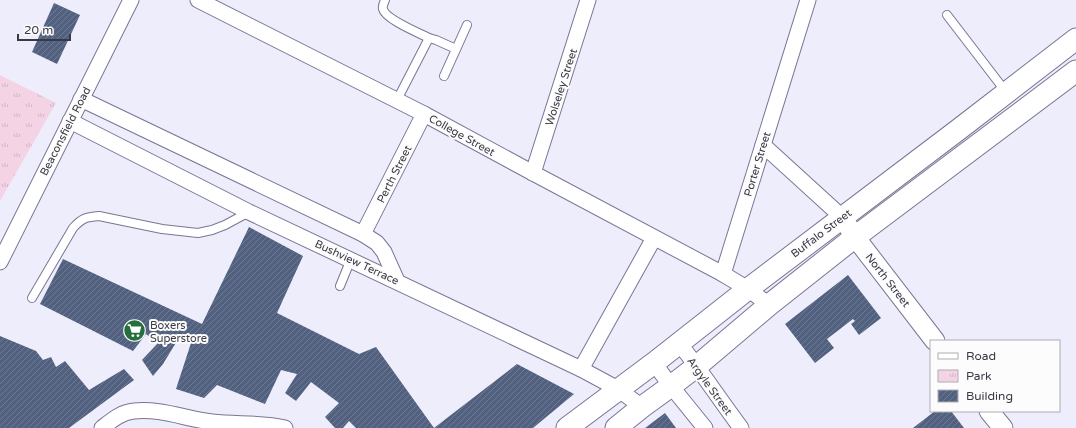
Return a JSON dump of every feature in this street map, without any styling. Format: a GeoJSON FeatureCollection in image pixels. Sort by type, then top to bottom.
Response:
{"type":"FeatureCollection","features":[{"type":"Feature","properties":{"kind":"main road","name":"Buffalo Street"},"geometry":{"type":"LineString","coordinates":[[567,428],[1076,39]]}},
{"type":"Feature","properties":{"kind":"main road"},"geometry":{"type":"LineString","coordinates":[[616,428],[697,366],[769,305],[855,237],[1076,71]]}},
{"type":"Feature","properties":{"kind":"street","name":"Beaconsfield Road"},"geometry":{"type":"LineString","coordinates":[[0,262],[131,0]]}},
{"type":"Feature","properties":{"kind":"street","name":"College Street"},"geometry":{"type":"LineString","coordinates":[[198,0],[424,114],[723,274]]}},
{"type":"Feature","properties":{"kind":"street","name":"Wolseley Street"},"geometry":{"type":"LineString","coordinates":[[533,173],[588,0]]}},
{"type":"Feature","properties":{"kind":"street","name":"Porter Street"},"geometry":{"type":"LineString","coordinates":[[723,274],[808,0]]}},
{"type":"Feature","properties":{"kind":"street"},"geometry":{"type":"LineString","coordinates":[[82,98],[363,234],[378,243],[384,252],[397,281]]}},
{"type":"Feature","properties":{"kind":"street","name":"Perth Street"},"geometry":{"type":"LineString","coordinates":[[363,234],[424,114]]}},
{"type":"Feature","properties":{"kind":"street","name":"Bushview Terrace"},"geometry":{"type":"LineString","coordinates":[[70,121],[249,212],[581,369],[618,389],[642,407]]}},
{"type":"Feature","properties":{"kind":"street"},"geometry":{"type":"LineString","coordinates":[[763,145],[842,218]]}},
{"type":"Feature","properties":{"kind":"street","name":"North Street"},"geometry":{"type":"LineString","coordinates":[[842,218],[934,340]]}},
{"type":"Feature","properties":{"kind":"street"},"geometry":{"type":"LineString","coordinates":[[581,369],[654,238]]}},
{"type":"Feature","properties":{"kind":"street"},"geometry":{"type":"LineString","coordinates":[[723,274],[748,289],[769,305]]}},
{"type":"Feature","properties":{"kind":"street","name":"Argyle Street"},"geometry":{"type":"LineString","coordinates":[[679,343],[741,428]]}},
{"type":"Feature","properties":{"kind":"street"},"geometry":{"type":"LineString","coordinates":[[654,363],[705,428]]}},
{"type":"Feature","properties":{"kind":"street"},"geometry":{"type":"LineString","coordinates":[[102,428],[121,415],[132,411],[142,410],[155,411],[212,422],[272,425],[285,428]]}},
{"type":"Feature","properties":{"kind":"street"},"geometry":{"type":"LineString","coordinates":[[990,412],[1002,428]]}},
{"type":"Feature","properties":{"kind":"lane"},"geometry":{"type":"LineString","coordinates":[[386,0],[383,4],[384,12],[391,19],[429,38],[456,48]]}},
{"type":"Feature","properties":{"kind":"lane"},"geometry":{"type":"LineString","coordinates":[[948,15],[1007,92]]}},
{"type":"Feature","properties":{"kind":"lane"},"geometry":{"type":"LineString","coordinates":[[444,76],[467,25]]}},
{"type":"Feature","properties":{"kind":"lane"},"geometry":{"type":"LineString","coordinates":[[397,100],[429,38]]}},
{"type":"Feature","properties":{"kind":"lane"},"geometry":{"type":"LineString","coordinates":[[32,298],[73,228],[80,220],[99,216],[162,229],[198,233],[225,225],[249,212]]}},
{"type":"Feature","properties":{"kind":"lane"},"geometry":{"type":"LineString","coordinates":[[340,286],[351,259]]}},
{"type":"Feature","properties":{"kind":"green space"},"geometry":{"type":"Polygon","coordinates":[[[0,75],[56,103],[0,201],[0,75]]]}},
{"type":"Feature","properties":{"kind":"building"},"geometry":{"type":"Polygon","coordinates":[[[54,3],[80,15],[57,64],[32,52],[54,3]]]}},
{"type":"Feature","properties":{"kind":"building"},"geometry":{"type":"Polygon","coordinates":[[[249,227],[303,256],[277,313],[359,354],[376,347],[434,428],[356,428],[349,421],[343,428],[335,428],[325,417],[339,403],[311,382],[296,401],[285,393],[297,374],[281,370],[265,404],[217,385],[204,398],[176,389],[191,343],[180,336],[163,364],[153,376],[142,360],[158,343],[146,334],[133,351],[40,304],[63,259],[202,324],[249,227]]]}},
{"type":"Feature","properties":{"kind":"building"},"geometry":{"type":"Polygon","coordinates":[[[848,275],[881,318],[859,335],[851,324],[855,321],[853,319],[827,339],[834,348],[815,363],[785,324],[848,275]]]}},
{"type":"Feature","properties":{"kind":"building"},"geometry":{"type":"Polygon","coordinates":[[[0,336],[36,351],[43,360],[51,357],[56,367],[65,361],[89,390],[124,369],[134,380],[69,428],[0,428],[0,336]]]}},
{"type":"Feature","properties":{"kind":"building"},"geometry":{"type":"Polygon","coordinates":[[[517,364],[574,394],[533,428],[434,428],[517,364]]]}},
{"type":"Feature","properties":{"kind":"building"},"geometry":{"type":"Polygon","coordinates":[[[934,412],[952,412],[964,428],[913,428],[934,412]]]}},
{"type":"Feature","properties":{"kind":"building"},"geometry":{"type":"Polygon","coordinates":[[[665,413],[676,428],[645,428],[665,413]]]}},
{"type":"Feature","properties":{"kind":"place","name":"Boxers Superstore"},"geometry":{"type":"Point","coordinates":[135,331]}}]}
